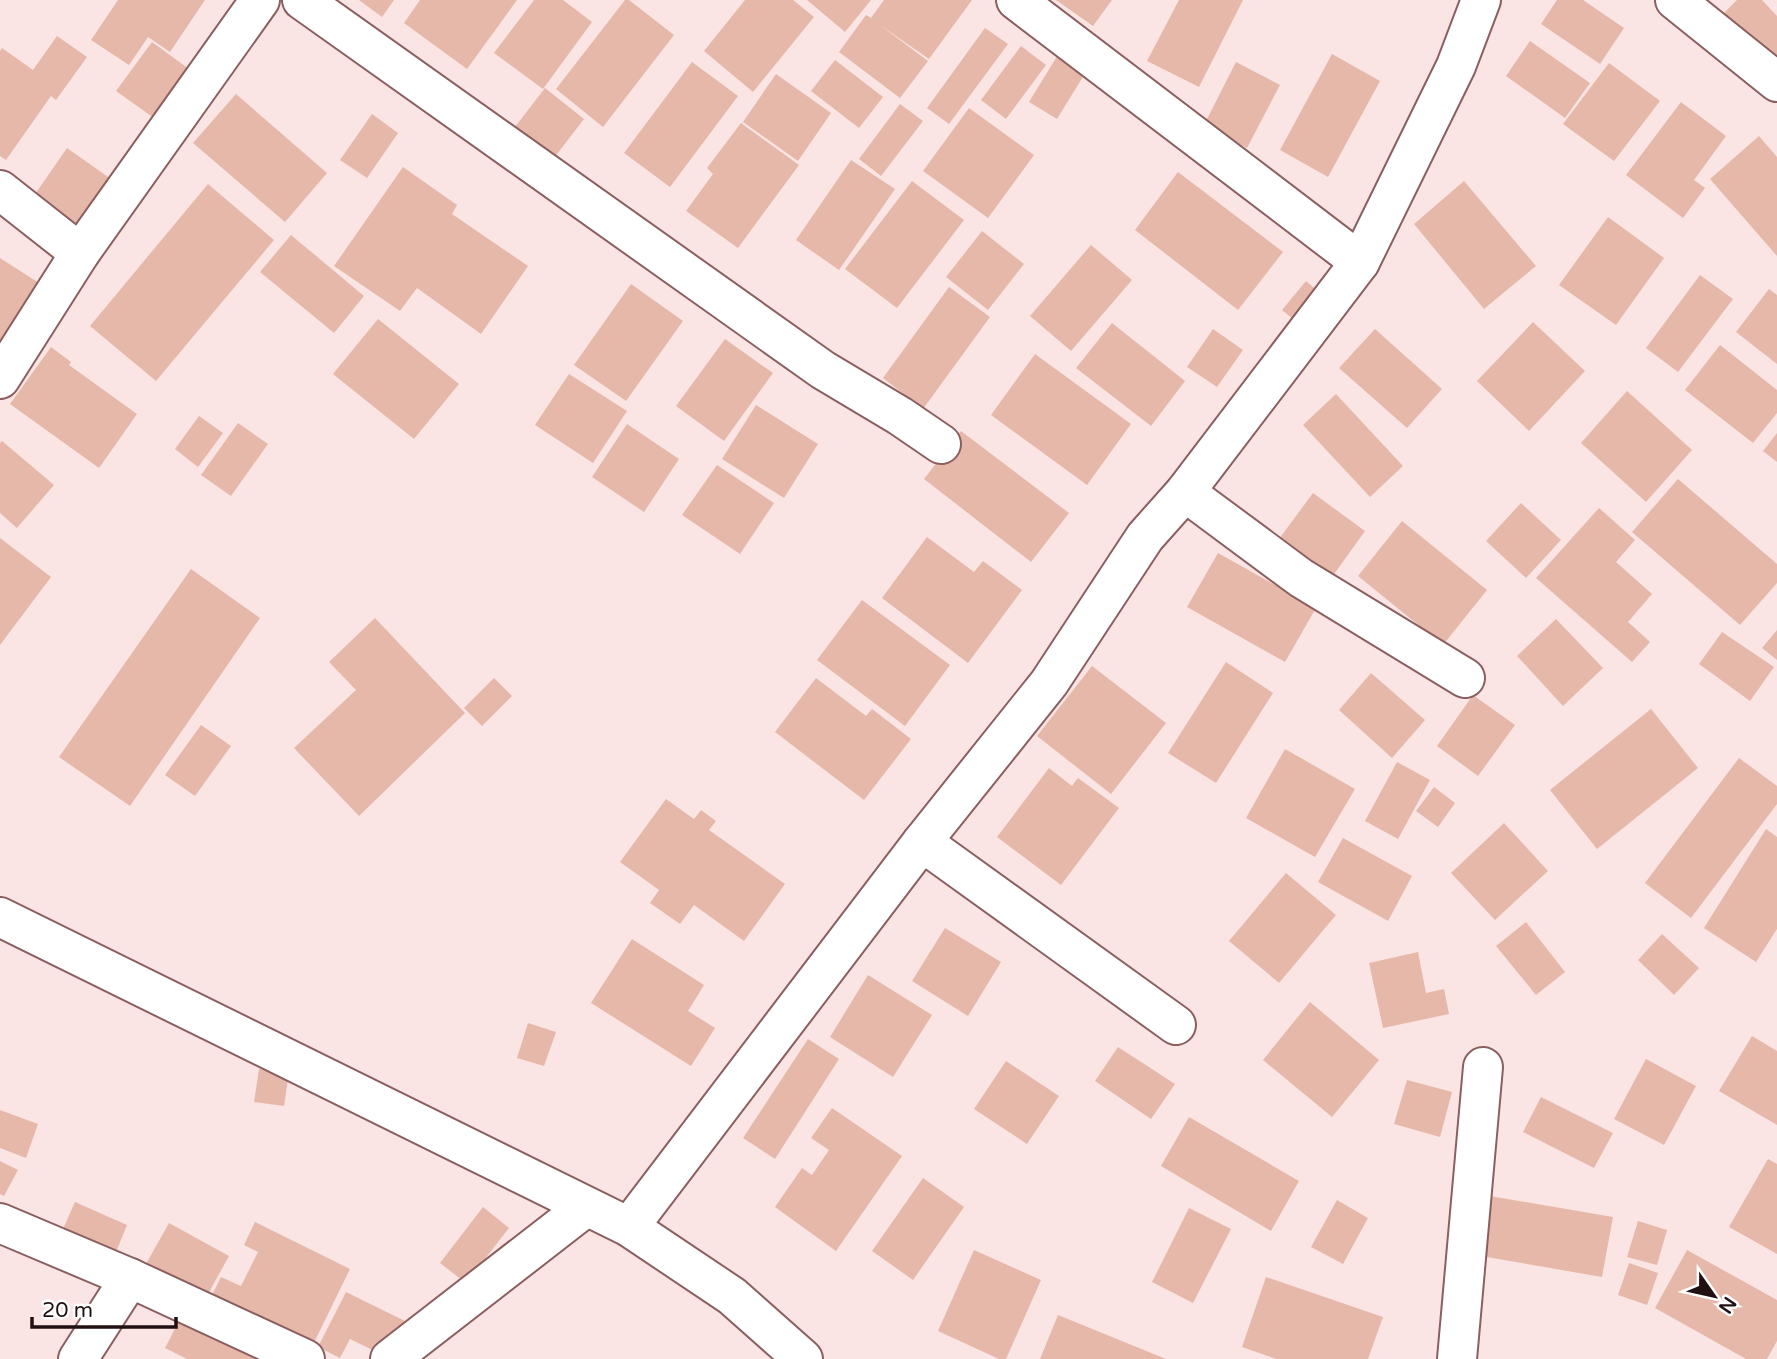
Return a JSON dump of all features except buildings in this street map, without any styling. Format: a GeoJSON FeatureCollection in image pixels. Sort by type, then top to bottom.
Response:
{"type":"FeatureCollection","features":[{"type":"Feature","properties":{"kind":"street"},"geometry":{"type":"LineString","coordinates":[[0,379],[80,253],[260,0]]}},
{"type":"Feature","properties":{"kind":"street"},"geometry":{"type":"LineString","coordinates":[[302,0],[823,370],[942,444]]}},
{"type":"Feature","properties":{"kind":"street"},"geometry":{"type":"LineString","coordinates":[[1016,0],[1360,262]]}},
{"type":"Feature","properties":{"kind":"street"},"geometry":{"type":"LineString","coordinates":[[629,1227],[922,842],[1049,683],[1145,537],[1185,492],[1360,262],[1456,66],[1481,0]]}},
{"type":"Feature","properties":{"kind":"street"},"geometry":{"type":"LineString","coordinates":[[1675,0],[1777,82]]}},
{"type":"Feature","properties":{"kind":"street"},"geometry":{"type":"LineString","coordinates":[[0,190],[80,253]]}},
{"type":"Feature","properties":{"kind":"street"},"geometry":{"type":"LineString","coordinates":[[1185,492],[1301,578],[1465,678]]}},
{"type":"Feature","properties":{"kind":"street"},"geometry":{"type":"LineString","coordinates":[[922,842],[1176,1025]]}},
{"type":"Feature","properties":{"kind":"street"},"geometry":{"type":"LineString","coordinates":[[0,917],[629,1227],[732,1296],[803,1359]]}},
{"type":"Feature","properties":{"kind":"street"},"geometry":{"type":"LineString","coordinates":[[1457,1359],[1483,1068]]}},
{"type":"Feature","properties":{"kind":"street"},"geometry":{"type":"LineString","coordinates":[[390,1359],[586,1207]]}},
{"type":"Feature","properties":{"kind":"street"},"geometry":{"type":"LineString","coordinates":[[0,1223],[130,1278],[305,1359]]}},
{"type":"Feature","properties":{"kind":"street"},"geometry":{"type":"LineString","coordinates":[[78,1359],[130,1278]]}}]}
